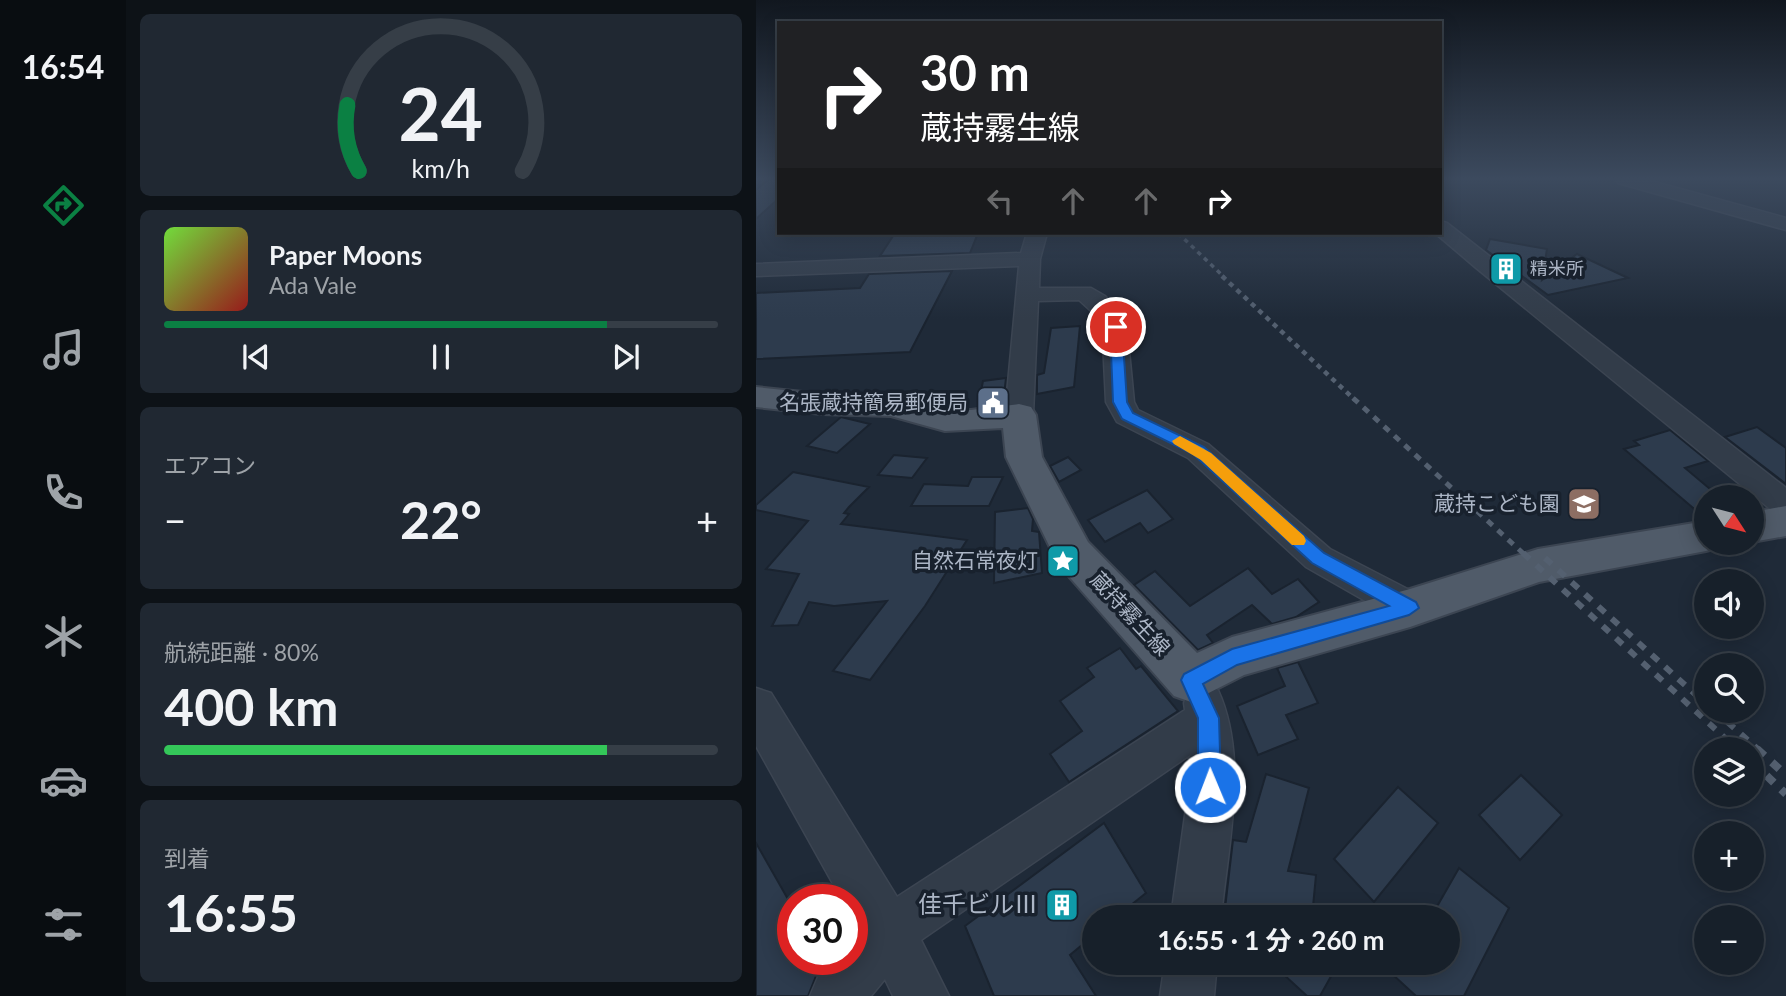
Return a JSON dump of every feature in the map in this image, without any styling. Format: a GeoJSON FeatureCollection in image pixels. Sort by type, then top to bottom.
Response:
{"type":"FeatureCollection","features":[{"type":"Feature","properties":{"kind":"main road"},"geometry":{"type":"LineString","coordinates":[[756,397],[822,404],[891,406],[945,420],[971,421],[1019,415]]}},
{"type":"Feature","properties":{"kind":"main road","name":"蔵持霧生線"},"geometry":{"type":"LineString","coordinates":[[1019,415],[1024,457],[1073,553],[1200,699]]}},
{"type":"Feature","properties":{"kind":"main road"},"geometry":{"type":"LineString","coordinates":[[1764,525],[1786,521]]}},
{"type":"Feature","properties":{"kind":"main road"},"geometry":{"type":"LineString","coordinates":[[1200,699],[1232,658],[1409,608],[1538,566],[1694,538]]}},
{"type":"Feature","properties":{"kind":"street"},"geometry":{"type":"LineString","coordinates":[[1442,229],[1588,350],[1665,407],[1786,505]]}},
{"type":"Feature","properties":{"kind":"street"},"geometry":{"type":"LineString","coordinates":[[1019,415],[1030,259],[1036,235]]}},
{"type":"Feature","properties":{"kind":"street"},"geometry":{"type":"LineString","coordinates":[[756,270],[1030,259]]}},
{"type":"Feature","properties":{"kind":"street"},"geometry":{"type":"LineString","coordinates":[[1028,295],[1083,293],[1097,301],[1112,316],[1116,327],[1120,402],[1127,416],[1198,451],[1318,558],[1409,608]]}},
{"type":"Feature","properties":{"kind":"street"},"geometry":{"type":"LineString","coordinates":[[1197,905],[1210,787],[1200,699]]}},
{"type":"Feature","properties":{"kind":"street"},"geometry":{"type":"LineString","coordinates":[[837,996],[889,932],[1200,699]]}},
{"type":"Feature","properties":{"kind":"street"},"geometry":{"type":"LineString","coordinates":[[756,707],[889,932],[922,996]]}},
{"type":"Feature","properties":{"kind":"street"},"geometry":{"type":"LineString","coordinates":[[1187,996],[1189,975]]}},
{"type":"Feature","properties":{"kind":"building"},"geometry":{"type":"Polygon","coordinates":[[[894,235],[977,235],[970,253],[880,256],[894,235]]]}},
{"type":"Feature","properties":{"kind":"building"},"geometry":{"type":"Polygon","coordinates":[[[1490,239],[1547,249],[1542,280],[1577,254],[1628,278],[1548,295],[1486,250],[1490,239]]]}},
{"type":"Feature","properties":{"kind":"building"},"geometry":{"type":"Polygon","coordinates":[[[952,271],[910,352],[756,359],[756,293],[860,288],[869,274],[952,271]]]}},
{"type":"Feature","properties":{"kind":"building"},"geometry":{"type":"Polygon","coordinates":[[[1080,326],[1074,387],[1037,394],[1037,375],[1044,373],[1051,328],[1080,326]]]}},
{"type":"Feature","properties":{"kind":"building"},"geometry":{"type":"Polygon","coordinates":[[[1006,378],[1003,403],[978,406],[983,381],[1006,378]]]}},
{"type":"Feature","properties":{"kind":"building"},"geometry":{"type":"Polygon","coordinates":[[[841,417],[870,424],[837,453],[807,446],[841,417]]]}},
{"type":"Feature","properties":{"kind":"building"},"geometry":{"type":"Polygon","coordinates":[[[1757,427],[1786,448],[1786,484],[1725,437],[1757,427]]]}},
{"type":"Feature","properties":{"kind":"building"},"geometry":{"type":"Polygon","coordinates":[[[1670,430],[1708,461],[1685,468],[1705,485],[1694,485],[1694,509],[1624,449],[1639,445],[1634,441],[1670,430]]]}},
{"type":"Feature","properties":{"kind":"building"},"geometry":{"type":"Polygon","coordinates":[[[894,455],[927,458],[912,478],[878,475],[894,455]]]}},
{"type":"Feature","properties":{"kind":"building"},"geometry":{"type":"Polygon","coordinates":[[[1068,457],[1081,470],[1059,482],[1050,466],[1068,457]]]}},
{"type":"Feature","properties":{"kind":"building"},"geometry":{"type":"Polygon","coordinates":[[[793,472],[869,487],[844,513],[849,514],[841,524],[967,540],[925,606],[870,680],[833,671],[887,601],[834,606],[809,602],[798,625],[772,626],[799,574],[766,569],[808,521],[756,510],[756,505],[793,472]]]}},
{"type":"Feature","properties":{"kind":"building"},"geometry":{"type":"Polygon","coordinates":[[[972,477],[1003,477],[989,506],[911,506],[924,484],[968,486],[972,477]]]}},
{"type":"Feature","properties":{"kind":"building"},"geometry":{"type":"Polygon","coordinates":[[[1147,490],[1173,519],[1148,533],[1140,523],[1105,542],[1088,520],[1147,490]]]}},
{"type":"Feature","properties":{"kind":"building"},"geometry":{"type":"Polygon","coordinates":[[[1028,508],[1033,519],[1032,531],[1039,532],[1042,573],[994,583],[995,512],[1028,508]]]}},
{"type":"Feature","properties":{"kind":"building"},"geometry":{"type":"Polygon","coordinates":[[[1248,568],[1272,594],[1298,579],[1319,602],[1296,617],[1272,624],[1252,605],[1207,635],[1213,643],[1198,650],[1134,585],[1155,571],[1190,606],[1248,568]]]}},
{"type":"Feature","properties":{"kind":"building"},"geometry":{"type":"Polygon","coordinates":[[[1120,648],[1136,669],[1141,666],[1178,711],[1069,782],[1050,754],[1082,731],[1060,701],[1094,677],[1087,668],[1120,648]]]}},
{"type":"Feature","properties":{"kind":"building"},"geometry":{"type":"Polygon","coordinates":[[[1298,662],[1318,703],[1286,715],[1298,739],[1258,755],[1237,706],[1285,686],[1277,668],[1298,662]]]}},
{"type":"Feature","properties":{"kind":"building"},"geometry":{"type":"Polygon","coordinates":[[[1266,774],[1309,788],[1288,871],[1316,875],[1313,905],[1225,905],[1233,840],[1246,842],[1266,774]]]}},
{"type":"Feature","properties":{"kind":"building"},"geometry":{"type":"Polygon","coordinates":[[[1521,775],[1562,815],[1520,860],[1479,815],[1521,775]]]}},
{"type":"Feature","properties":{"kind":"building"},"geometry":{"type":"Polygon","coordinates":[[[1398,787],[1438,823],[1374,902],[1334,859],[1398,787]]]}},
{"type":"Feature","properties":{"kind":"building","name":"佳千ビルⅢ"},"geometry":{"type":"Polygon","coordinates":[[[1104,823],[1146,893],[1131,905],[1082,905],[1082,945],[1070,955],[1096,996],[994,996],[965,926],[1104,823]]]}},
{"type":"Feature","properties":{"kind":"building"},"geometry":{"type":"Polygon","coordinates":[[[756,843],[779,884],[777,884],[777,975],[817,975],[808,996],[756,996],[756,843]]]}},
{"type":"Feature","properties":{"kind":"building"},"geometry":{"type":"Polygon","coordinates":[[[1459,868],[1509,908],[1464,996],[1416,996],[1393,975],[1460,975],[1460,905],[1438,905],[1459,868]]]}},
{"type":"Feature","properties":{"kind":"building"},"geometry":{"type":"Polygon","coordinates":[[[1284,975],[1332,975],[1320,996],[1307,996],[1284,975]]]}},
{"type":"Feature","properties":{"kind":"railway"},"geometry":{"type":"LineString","coordinates":[[1180,235],[1224,277]]}},
{"type":"Feature","properties":{"kind":"railway"},"geometry":{"type":"LineString","coordinates":[[1222,276],[1355,400]]}},
{"type":"Feature","properties":{"kind":"railway"},"geometry":{"type":"LineString","coordinates":[[1353,398],[1525,555]]}},
{"type":"Feature","properties":{"kind":"railway"},"geometry":{"type":"LineString","coordinates":[[1523,553],[1724,737]]}},
{"type":"Feature","properties":{"kind":"railway"},"geometry":{"type":"LineString","coordinates":[[1545,558],[1694,693]]}},
{"type":"Feature","properties":{"kind":"railway"},"geometry":{"type":"LineString","coordinates":[[1729,723],[1744,737]]}},
{"type":"Feature","properties":{"kind":"railway"},"geometry":{"type":"LineString","coordinates":[[1764,755],[1786,775]]}},
{"type":"Feature","properties":{"kind":"railway"},"geometry":{"type":"LineString","coordinates":[[1764,773],[1786,794]]}},
{"type":"Feature","properties":{"kind":"slow traffic"},"geometry":{"type":"LineString","coordinates":[[1180,441],[1206,456],[1298,541]]}},
{"type":"Feature","properties":{"kind":"place","name":"精米所"},"geometry":{"type":"Point","coordinates":[1506,269]}},
{"type":"Feature","properties":{"kind":"place","name":"名張蔵持簡易郵便局"},"geometry":{"type":"Point","coordinates":[993,403]}},
{"type":"Feature","properties":{"kind":"place","name":"蔵持こども園"},"geometry":{"type":"Point","coordinates":[1584,504]}},
{"type":"Feature","properties":{"kind":"place","name":"自然石常夜灯"},"geometry":{"type":"Point","coordinates":[1063,561]}},
{"type":"Feature","properties":{"kind":"place","name":"佳千ビルⅢ"},"geometry":{"type":"Point","coordinates":[1062,905]}},
{"type":"Feature","properties":{"kind":"route"},"geometry":{"type":"LineString","coordinates":[[1116,327],[1120,402],[1127,416],[1206,456],[1318,558],[1409,608],[1232,658],[1191,680],[1204,702],[1209,718],[1210,787]]}}]}
